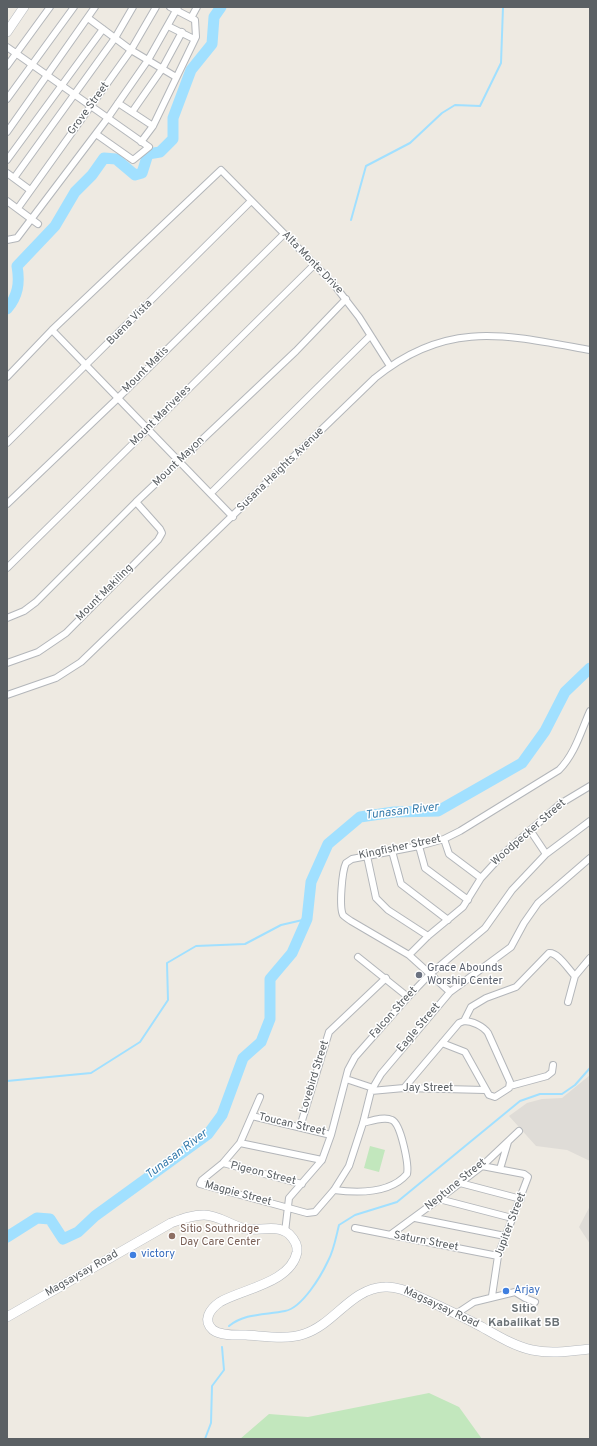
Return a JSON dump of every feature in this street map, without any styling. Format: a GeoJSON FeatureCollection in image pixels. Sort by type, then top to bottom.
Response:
{"type":"FeatureCollection","features":[{"type":"Feature","properties":{"kind":"main road"},"geometry":{"type":"LineString","coordinates":[[7,32],[24,7]]}},
{"type":"Feature","properties":{"kind":"main road","name":"Magsaysay Road"},"geometry":{"type":"LineString","coordinates":[[7,1317],[171,1223],[189,1217],[205,1215],[220,1218],[244,1228],[272,1228],[285,1232],[297,1245],[297,1254],[294,1262],[280,1275],[218,1304],[212,1309],[208,1319],[208,1324],[214,1331],[229,1334],[283,1337],[304,1334],[325,1322],[362,1293],[387,1286],[408,1292],[515,1344],[532,1350],[560,1352],[590,1349]]}},
{"type":"Feature","properties":{"kind":"street"},"geometry":{"type":"LineString","coordinates":[[7,66],[50,7]]}},
{"type":"Feature","properties":{"kind":"street"},"geometry":{"type":"LineString","coordinates":[[7,99],[74,7]]}},
{"type":"Feature","properties":{"kind":"street"},"geometry":{"type":"LineString","coordinates":[[7,132],[46,74],[95,7]]}},
{"type":"Feature","properties":{"kind":"street"},"geometry":{"type":"LineString","coordinates":[[14,178],[115,38],[133,7]]}},
{"type":"Feature","properties":{"kind":"street","name":"Grove Street"},"geometry":{"type":"LineString","coordinates":[[18,208],[131,50],[156,7]]}},
{"type":"Feature","properties":{"kind":"street"},"geometry":{"type":"LineString","coordinates":[[191,18],[197,7]]}},
{"type":"Feature","properties":{"kind":"street"},"geometry":{"type":"LineString","coordinates":[[7,240],[17,238],[107,119],[148,60],[168,26],[174,8],[196,22],[196,37],[153,126],[141,142]]}},
{"type":"Feature","properties":{"kind":"street"},"geometry":{"type":"LineString","coordinates":[[88,18],[131,50],[176,76]]}},
{"type":"Feature","properties":{"kind":"street"},"geometry":{"type":"LineString","coordinates":[[168,26],[194,39]]}},
{"type":"Feature","properties":{"kind":"street"},"geometry":{"type":"LineString","coordinates":[[7,160],[103,29]]}},
{"type":"Feature","properties":{"kind":"street"},"geometry":{"type":"LineString","coordinates":[[132,112],[162,69],[182,32]]}},
{"type":"Feature","properties":{"kind":"street"},"geometry":{"type":"LineString","coordinates":[[7,47],[46,74],[74,96],[148,147],[133,160],[96,134]]}},
{"type":"Feature","properties":{"kind":"street"},"geometry":{"type":"LineString","coordinates":[[118,103],[153,126]]}},
{"type":"Feature","properties":{"kind":"street","name":"Alta Monte Drive"},"geometry":{"type":"LineString","coordinates":[[52,330],[221,170],[315,264],[346,299],[390,366]]}},
{"type":"Feature","properties":{"kind":"street"},"geometry":{"type":"LineString","coordinates":[[7,173],[30,190]]}},
{"type":"Feature","properties":{"kind":"street"},"geometry":{"type":"LineString","coordinates":[[7,201],[38,224]]}},
{"type":"Feature","properties":{"kind":"street","name":"Buena Vista"},"geometry":{"type":"LineString","coordinates":[[7,444],[251,201]]}},
{"type":"Feature","properties":{"kind":"street","name":"Mount Matis"},"geometry":{"type":"LineString","coordinates":[[7,504],[117,399],[284,234]]}},
{"type":"Feature","properties":{"kind":"street","name":"Mount Mariveles"},"geometry":{"type":"LineString","coordinates":[[7,568],[315,264]]}},
{"type":"Feature","properties":{"kind":"street","name":"Mount Mayon"},"geometry":{"type":"LineString","coordinates":[[7,618],[24,611],[36,602],[136,502],[287,360],[346,299]]}},
{"type":"Feature","properties":{"kind":"street"},"geometry":{"type":"LineString","coordinates":[[7,377],[52,330],[117,399],[233,517]]}},
{"type":"Feature","properties":{"kind":"street","name":"Susana Heights Avenue"},"geometry":{"type":"LineString","coordinates":[[7,695],[56,678],[82,662],[375,378],[390,366],[415,351],[439,342],[469,337],[505,335],[590,350]]}},
{"type":"Feature","properties":{"kind":"street"},"geometry":{"type":"LineString","coordinates":[[211,493],[370,336]]}},
{"type":"Feature","properties":{"kind":"street","name":"Mount Makiling"},"geometry":{"type":"LineString","coordinates":[[7,663],[38,652],[66,633],[158,540],[162,533],[160,529],[136,502]]}},
{"type":"Feature","properties":{"kind":"street","name":"Kingfisher Street"},"geometry":{"type":"LineString","coordinates":[[450,992],[408,955],[350,921],[344,915],[341,907],[344,867],[349,860],[419,846],[444,839],[460,832],[560,770],[567,762],[573,751],[589,715]]}},
{"type":"Feature","properties":{"kind":"street","name":"Woodpecker Street"},"geometry":{"type":"LineString","coordinates":[[408,955],[428,936],[458,913],[490,865],[562,802],[590,786]]}},
{"type":"Feature","properties":{"kind":"street","name":"Falcon Street"},"geometry":{"type":"LineString","coordinates":[[285,1232],[289,1198],[322,1160],[331,1135],[346,1079],[355,1057],[430,974],[485,928],[512,890],[546,854],[590,821]]}},
{"type":"Feature","properties":{"kind":"street"},"geometry":{"type":"LineString","coordinates":[[530,830],[546,854]]}},
{"type":"Feature","properties":{"kind":"street"},"geometry":{"type":"LineString","coordinates":[[444,839],[449,854],[481,878]]}},
{"type":"Feature","properties":{"kind":"street"},"geometry":{"type":"LineString","coordinates":[[419,846],[425,868],[468,900]]}},
{"type":"Feature","properties":{"kind":"street"},"geometry":{"type":"LineString","coordinates":[[392,851],[401,884],[448,920]]}},
{"type":"Feature","properties":{"kind":"street"},"geometry":{"type":"LineString","coordinates":[[367,856],[376,898],[388,910],[428,936]]}},
{"type":"Feature","properties":{"kind":"street","name":"Eagle Street"},"geometry":{"type":"LineString","coordinates":[[287,1208],[312,1213],[318,1210],[334,1190],[349,1166],[364,1123],[372,1089],[381,1074],[450,992],[511,947],[538,902],[590,858]]}},
{"type":"Feature","properties":{"kind":"street"},"geometry":{"type":"LineString","coordinates":[[464,1021],[471,1007],[486,998],[516,986],[549,953],[554,953],[557,955],[575,976]]}},
{"type":"Feature","properties":{"kind":"street"},"geometry":{"type":"LineString","coordinates":[[358,957],[408,997]]}},
{"type":"Feature","properties":{"kind":"street"},"geometry":{"type":"LineString","coordinates":[[568,1002],[575,976],[590,958]]}},
{"type":"Feature","properties":{"kind":"street","name":"Lovebird Street"},"geometry":{"type":"LineString","coordinates":[[300,1127],[329,1032],[386,978]]}},
{"type":"Feature","properties":{"kind":"street"},"geometry":{"type":"LineString","coordinates":[[404,1088],[459,1023],[464,1021],[469,1021],[486,1030],[510,1086],[547,1076],[552,1072],[553,1064]]}},
{"type":"Feature","properties":{"kind":"street"},"geometry":{"type":"LineString","coordinates":[[442,1043],[465,1052],[472,1062],[485,1090]]}},
{"type":"Feature","properties":{"kind":"street"},"geometry":{"type":"LineString","coordinates":[[346,1079],[372,1089]]}},
{"type":"Feature","properties":{"kind":"street","name":"Jay Street"},"geometry":{"type":"LineString","coordinates":[[372,1089],[404,1088],[485,1090],[489,1095],[495,1097],[502,1094],[510,1086]]}},
{"type":"Feature","properties":{"kind":"street","name":"Magpie Street"},"geometry":{"type":"LineString","coordinates":[[260,1097],[240,1143],[223,1164],[200,1182],[202,1186],[287,1208]]}},
{"type":"Feature","properties":{"kind":"street","name":"Toucan Street"},"geometry":{"type":"LineString","coordinates":[[252,1116],[331,1135]]}},
{"type":"Feature","properties":{"kind":"street"},"geometry":{"type":"LineString","coordinates":[[334,1190],[348,1192],[380,1190],[394,1184],[407,1174],[407,1165],[401,1138],[396,1124],[392,1120],[386,1119],[364,1123]]}},
{"type":"Feature","properties":{"kind":"street","name":"Neptune Street"},"geometry":{"type":"LineString","coordinates":[[390,1235],[440,1200],[482,1166],[519,1131]]}},
{"type":"Feature","properties":{"kind":"street"},"geometry":{"type":"LineString","coordinates":[[482,1166],[500,1170],[508,1141]]}},
{"type":"Feature","properties":{"kind":"street"},"geometry":{"type":"LineString","coordinates":[[240,1143],[322,1160]]}},
{"type":"Feature","properties":{"kind":"street","name":"Pigeon Street"},"geometry":{"type":"LineString","coordinates":[[223,1164],[302,1184]]}},
{"type":"Feature","properties":{"kind":"street","name":"Jupiter Street"},"geometry":{"type":"LineString","coordinates":[[492,1296],[498,1256],[528,1177],[524,1174],[500,1170]]}},
{"type":"Feature","properties":{"kind":"street"},"geometry":{"type":"LineString","coordinates":[[460,1183],[520,1199]]}},
{"type":"Feature","properties":{"kind":"street"},"geometry":{"type":"LineString","coordinates":[[440,1200],[512,1218]]}},
{"type":"Feature","properties":{"kind":"street"},"geometry":{"type":"LineString","coordinates":[[415,1218],[505,1236]]}},
{"type":"Feature","properties":{"kind":"street","name":"Saturn Street"},"geometry":{"type":"LineString","coordinates":[[355,1228],[498,1256]]}},
{"type":"Feature","properties":{"kind":"street"},"geometry":{"type":"LineString","coordinates":[[456,1314],[474,1302],[492,1296],[516,1292],[535,1302]]}},
{"type":"Feature","properties":{"kind":"shaded area"},"geometry":{"type":"Polygon","coordinates":[[[590,1075],[590,1161],[567,1150],[536,1146],[509,1116],[527,1103],[542,1099],[562,1098],[590,1075]]]}},
{"type":"Feature","properties":{"kind":"shaded area"},"geometry":{"type":"Polygon","coordinates":[[[590,1206],[590,1244],[579,1227],[590,1206]]]}},
{"type":"Feature","properties":{"kind":"green space"},"geometry":{"type":"Polygon","coordinates":[[[370,1146],[385,1150],[379,1172],[364,1168],[370,1146]]]}},
{"type":"Feature","properties":{"kind":"green space"},"geometry":{"type":"Polygon","coordinates":[[[429,1393],[459,1407],[482,1439],[240,1439],[269,1414],[308,1417],[429,1393]]]}},
{"type":"Feature","properties":{"kind":"waterway"},"geometry":{"type":"LineString","coordinates":[[7,309],[16,294],[18,284],[17,266],[55,226],[75,192],[92,175],[104,158],[116,159],[135,175],[142,173],[148,154],[160,152],[173,139],[173,118],[191,70],[212,44],[214,17],[221,7]]}},
{"type":"Feature","properties":{"kind":"waterway"},"geometry":{"type":"LineString","coordinates":[[351,220],[366,166],[410,143],[442,113],[455,105],[480,106],[501,63],[503,7]]}},
{"type":"Feature","properties":{"kind":"waterway","name":"Tunasan River"},"geometry":{"type":"LineString","coordinates":[[7,1237],[37,1218],[50,1219],[63,1239],[78,1232],[95,1216],[208,1134],[222,1115],[243,1058],[261,1042],[270,1019],[270,979],[292,953],[307,919],[311,882],[328,844],[360,817],[394,812],[438,811],[522,763],[545,731],[565,692],[590,668]]}},
{"type":"Feature","properties":{"kind":"waterway"},"geometry":{"type":"LineString","coordinates":[[7,1081],[91,1073],[140,1042],[168,1000],[167,963],[196,946],[245,944],[281,925],[307,919]]}},
{"type":"Feature","properties":{"kind":"waterway"},"geometry":{"type":"LineString","coordinates":[[229,1326],[248,1317],[285,1311],[298,1304],[316,1283],[325,1267],[332,1252],[339,1225],[355,1215],[397,1202],[520,1101],[540,1094],[562,1094],[575,1085],[590,1068]]}},
{"type":"Feature","properties":{"kind":"waterway"},"geometry":{"type":"LineString","coordinates":[[205,1439],[211,1423],[212,1386],[224,1370],[222,1347]]}},
{"type":"Feature","properties":{"kind":"place","name":"Grace Abounds Worship Center"},"geometry":{"type":"Point","coordinates":[419,975]}},
{"type":"Feature","properties":{"kind":"place","name":"Sitio Southridge Day Care Center"},"geometry":{"type":"Point","coordinates":[172,1236]}},
{"type":"Feature","properties":{"kind":"place","name":"victory"},"geometry":{"type":"Point","coordinates":[133,1255]}},
{"type":"Feature","properties":{"kind":"place","name":"Arjay"},"geometry":{"type":"Point","coordinates":[506,1291]}},
{"type":"Feature","properties":{"kind":"district","name":"Sitio Kabalikat 5B"},"geometry":{"type":"Point","coordinates":[524,1317]}}]}
